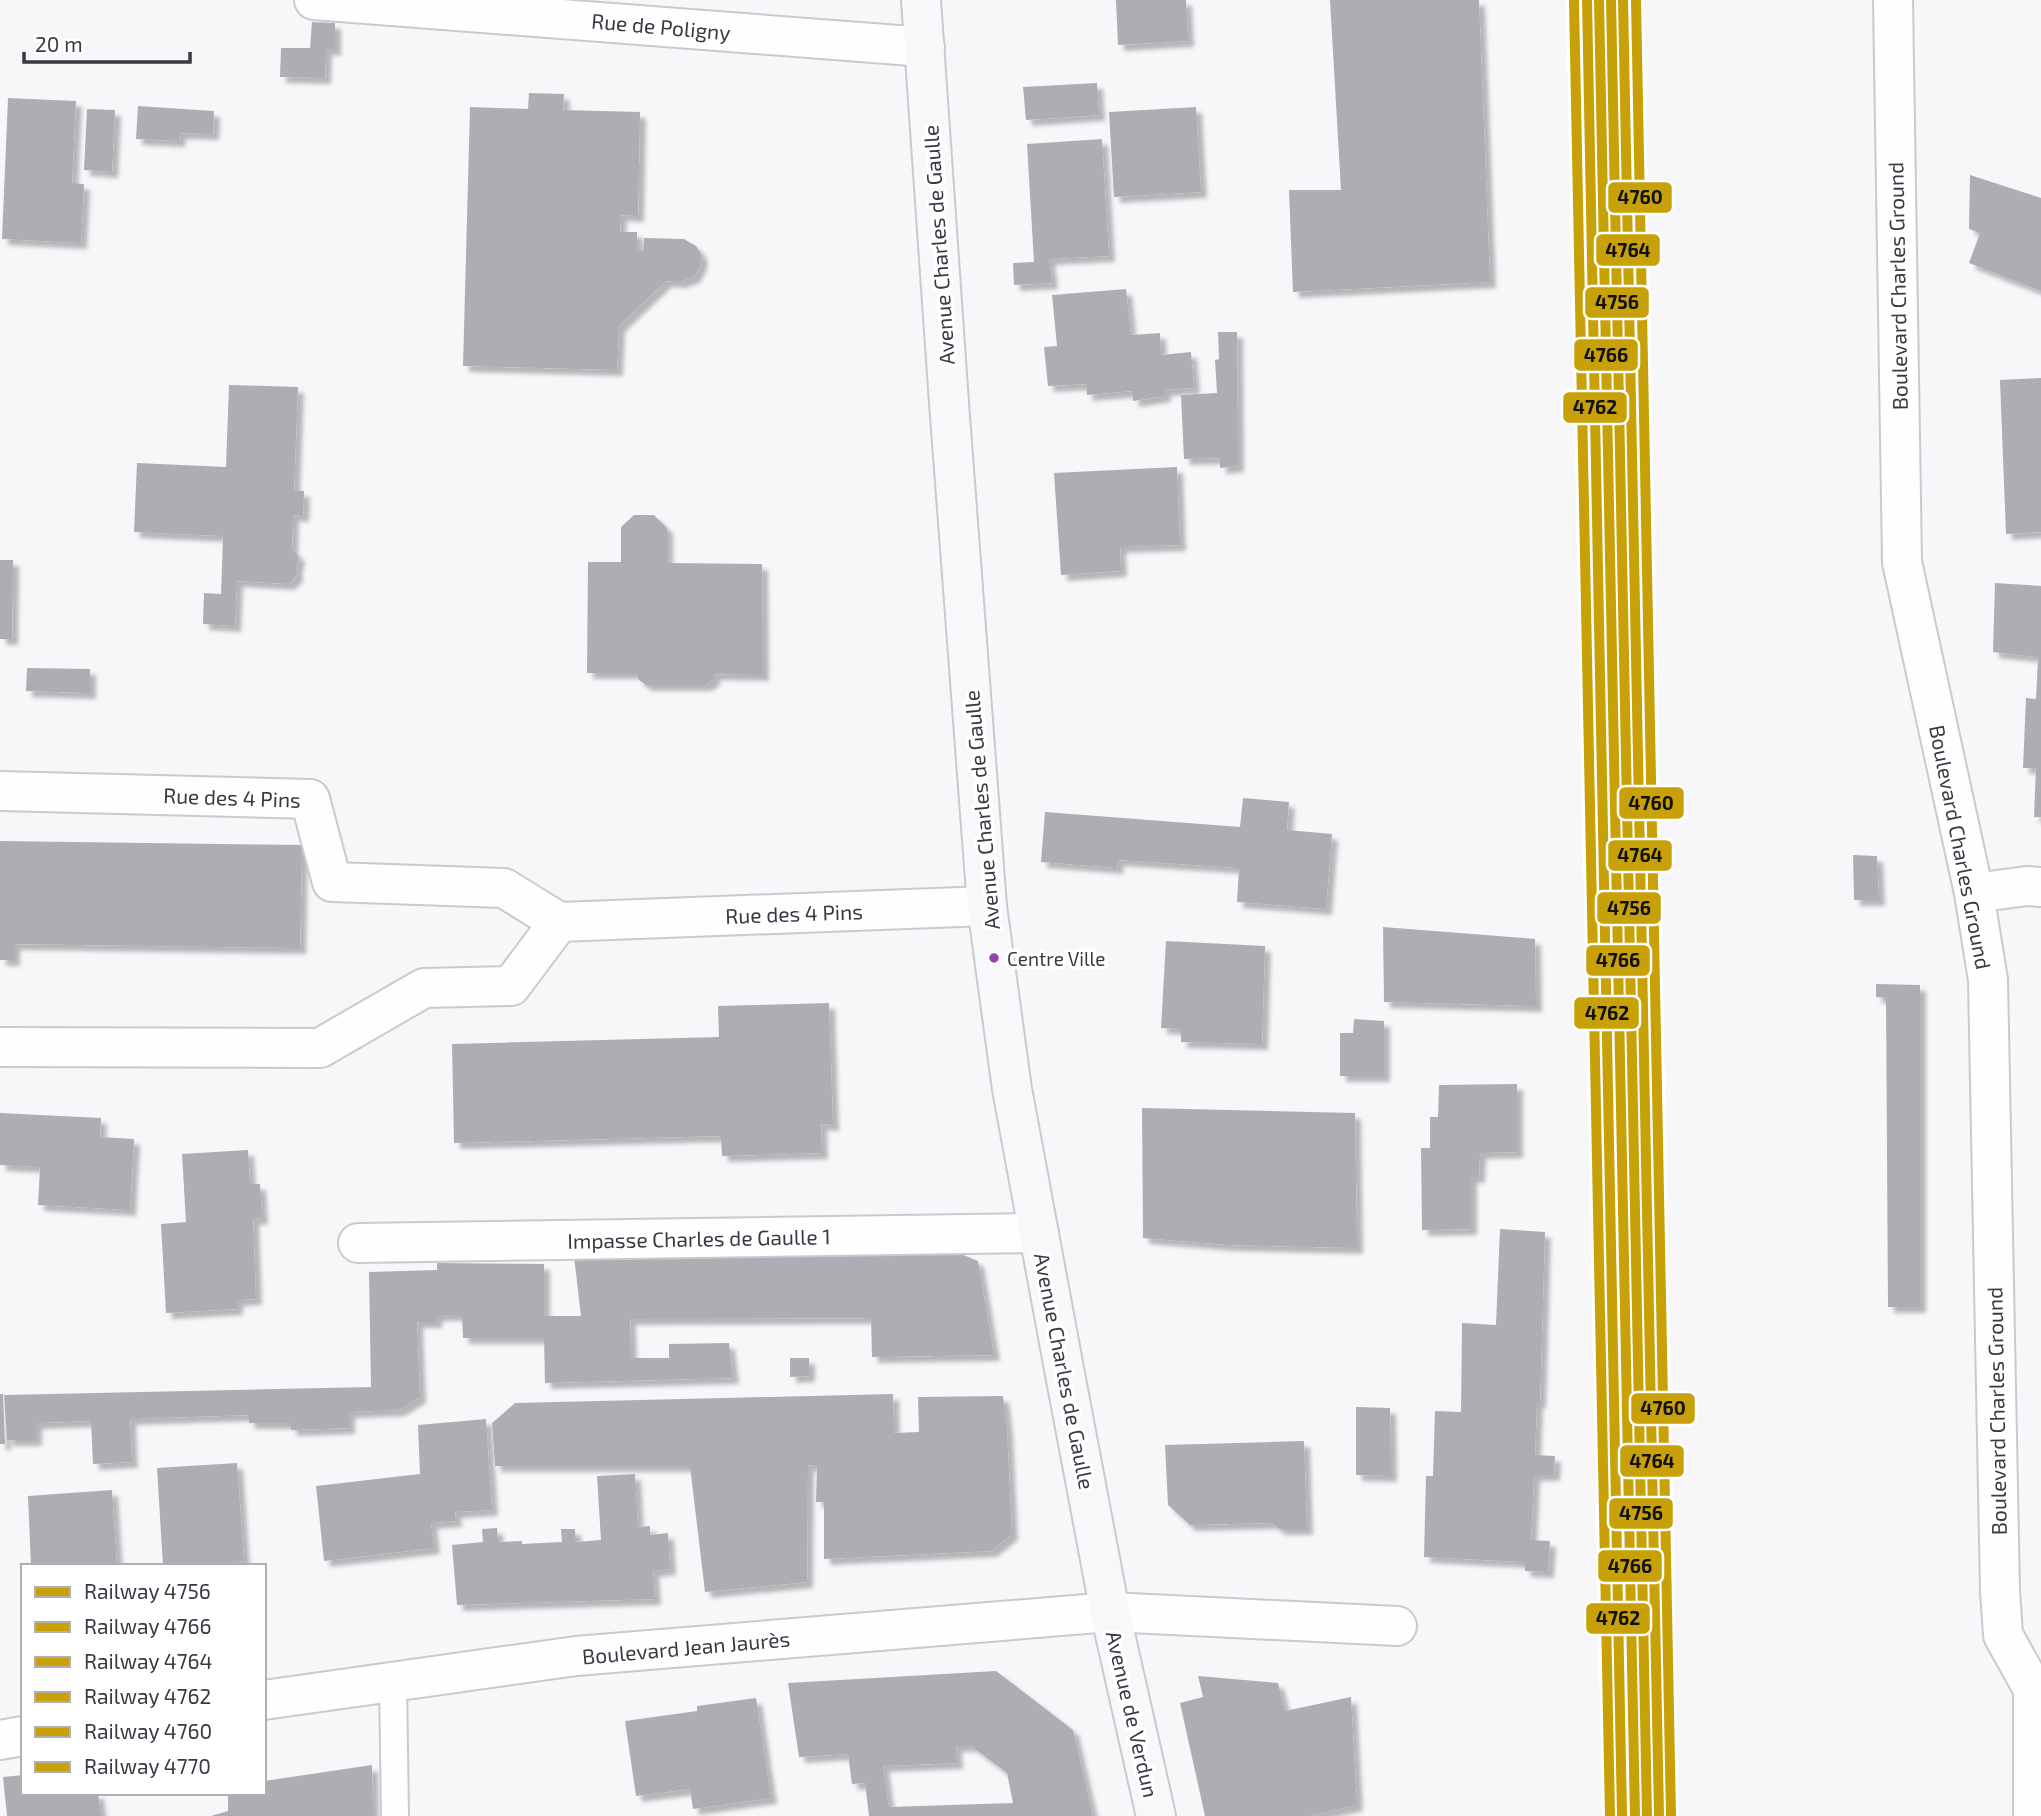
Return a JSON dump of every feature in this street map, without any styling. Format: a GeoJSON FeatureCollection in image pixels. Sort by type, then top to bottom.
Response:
{"type":"FeatureCollection","features":[{"type":"Feature","properties":{"kind":"main road","name":"Avenue Charles de Gaulle"},"geometry":{"type":"LineString","coordinates":[[921,0],[987,906],[1012,1089],[1110,1612]]}},
{"type":"Feature","properties":{"kind":"main road","name":"Avenue de Verdun"},"geometry":{"type":"LineString","coordinates":[[1110,1612],[1156,1816]]}},
{"type":"Feature","properties":{"kind":"street","name":"Rue de Poligny"},"geometry":{"type":"LineString","coordinates":[[314,0],[925,47]]}},
{"type":"Feature","properties":{"kind":"street","name":"Boulevard Charles Ground"},"geometry":{"type":"LineString","coordinates":[[1892,0],[1902,562],[1973,893],[1988,980],[2003,1635],[2037,1689]]}},
{"type":"Feature","properties":{"kind":"street","name":"Rue des 4 Pins"},"geometry":{"type":"LineString","coordinates":[[0,791],[310,799],[332,882],[503,888],[559,922],[987,906]]}},
{"type":"Feature","properties":{"kind":"street"},"geometry":{"type":"LineString","coordinates":[[1973,893],[2027,886],[2041,887]]}},
{"type":"Feature","properties":{"kind":"street"},"geometry":{"type":"LineString","coordinates":[[0,1047],[320,1048],[424,988],[511,986],[559,922]]}},
{"type":"Feature","properties":{"kind":"street","name":"Impasse Charles de Gaulle 1"},"geometry":{"type":"LineString","coordinates":[[358,1243],[1039,1233]]}},
{"type":"Feature","properties":{"kind":"street","name":"Boulevard Jean Jaurès"},"geometry":{"type":"LineString","coordinates":[[266,1700],[576,1656],[1110,1612],[1397,1626]]}},
{"type":"Feature","properties":{"kind":"street"},"geometry":{"type":"LineString","coordinates":[[2033,1816],[2037,1689]]}},
{"type":"Feature","properties":{"kind":"street"},"geometry":{"type":"LineString","coordinates":[[0,1740],[21,1736]]}},
{"type":"Feature","properties":{"kind":"lane"},"geometry":{"type":"LineString","coordinates":[[393,1681],[396,1816]]}},
{"type":"Feature","properties":{"kind":"building"},"geometry":{"type":"Polygon","coordinates":[[[1116,0],[1186,0],[1188,41],[1118,45],[1116,0]]]}},
{"type":"Feature","properties":{"kind":"building"},"geometry":{"type":"Polygon","coordinates":[[[1330,0],[1479,0],[1490,282],[1293,292],[1289,190],[1341,190],[1330,0]]]}},
{"type":"Feature","properties":{"kind":"building"},"geometry":{"type":"Polygon","coordinates":[[[312,22],[335,23],[335,50],[326,49],[325,78],[280,77],[281,48],[310,48],[312,22]]]}},
{"type":"Feature","properties":{"kind":"building"},"geometry":{"type":"Polygon","coordinates":[[[1097,83],[1099,115],[1026,120],[1023,87],[1097,83]]]}},
{"type":"Feature","properties":{"kind":"building"},"geometry":{"type":"Polygon","coordinates":[[[529,93],[564,94],[563,110],[640,112],[638,216],[621,215],[620,232],[637,232],[637,251],[643,251],[644,238],[684,239],[696,246],[700,252],[702,259],[694,277],[679,282],[666,281],[619,326],[617,370],[463,366],[470,107],[528,109],[529,93]]]}},
{"type":"Feature","properties":{"kind":"building"},"geometry":{"type":"Polygon","coordinates":[[[8,98],[76,101],[72,183],[84,184],[81,243],[2,239],[8,98]]]}},
{"type":"Feature","properties":{"kind":"building"},"geometry":{"type":"Polygon","coordinates":[[[138,106],[214,111],[213,134],[180,133],[179,141],[136,139],[138,106]]]}},
{"type":"Feature","properties":{"kind":"building"},"geometry":{"type":"Polygon","coordinates":[[[1196,107],[1201,192],[1114,197],[1109,112],[1196,107]]]}},
{"type":"Feature","properties":{"kind":"building"},"geometry":{"type":"Polygon","coordinates":[[[87,109],[115,110],[112,172],[84,170],[87,109]]]}},
{"type":"Feature","properties":{"kind":"building"},"geometry":{"type":"Polygon","coordinates":[[[1102,139],[1109,256],[1049,259],[1052,283],[1014,285],[1013,263],[1034,262],[1027,144],[1102,139]]]}},
{"type":"Feature","properties":{"kind":"building"},"geometry":{"type":"Polygon","coordinates":[[[1970,175],[2041,198],[2041,291],[1969,263],[1980,233],[1969,229],[1970,175]]]}},
{"type":"Feature","properties":{"kind":"building"},"geometry":{"type":"Polygon","coordinates":[[[1126,289],[1131,335],[1160,333],[1161,355],[1191,352],[1194,388],[1165,390],[1165,396],[1133,401],[1132,391],[1087,395],[1086,384],[1048,386],[1044,347],[1057,346],[1052,295],[1126,289]]]}},
{"type":"Feature","properties":{"kind":"building"},"geometry":{"type":"Polygon","coordinates":[[[1218,332],[1237,332],[1238,466],[1220,468],[1220,458],[1184,459],[1181,395],[1217,393],[1215,360],[1219,359],[1218,332]]]}},
{"type":"Feature","properties":{"kind":"building"},"geometry":{"type":"Polygon","coordinates":[[[2041,378],[2041,532],[2006,534],[2000,380],[2041,378]]]}},
{"type":"Feature","properties":{"kind":"building"},"geometry":{"type":"Polygon","coordinates":[[[229,385],[298,387],[294,490],[304,491],[303,516],[293,515],[292,548],[299,557],[296,569],[298,574],[289,584],[237,581],[235,626],[203,624],[204,593],[221,594],[223,536],[134,532],[137,463],[226,467],[229,385]]]}},
{"type":"Feature","properties":{"kind":"building"},"geometry":{"type":"Polygon","coordinates":[[[1177,467],[1180,545],[1120,547],[1121,571],[1061,575],[1054,473],[1177,467]]]}},
{"type":"Feature","properties":{"kind":"building"},"geometry":{"type":"Polygon","coordinates":[[[634,515],[654,515],[667,528],[667,563],[762,564],[763,675],[714,674],[714,679],[706,685],[646,685],[638,679],[637,673],[587,673],[588,562],[621,562],[621,527],[634,515]]]}},
{"type":"Feature","properties":{"kind":"building"},"geometry":{"type":"Polygon","coordinates":[[[0,560],[13,560],[12,639],[0,639],[0,560]]]}},
{"type":"Feature","properties":{"kind":"building"},"geometry":{"type":"Polygon","coordinates":[[[1995,583],[2041,586],[2041,817],[2034,817],[2036,768],[2023,768],[2026,698],[2036,699],[2038,657],[1993,652],[1995,583]]]}},
{"type":"Feature","properties":{"kind":"building"},"geometry":{"type":"Polygon","coordinates":[[[27,668],[90,669],[90,693],[26,691],[27,668]]]}},
{"type":"Feature","properties":{"kind":"building"},"geometry":{"type":"Polygon","coordinates":[[[1243,798],[1289,802],[1287,830],[1332,834],[1326,909],[1237,902],[1239,868],[1118,860],[1117,868],[1041,862],[1045,812],[1240,827],[1243,798]]]}},
{"type":"Feature","properties":{"kind":"building"},"geometry":{"type":"Polygon","coordinates":[[[0,841],[302,845],[300,948],[14,944],[14,960],[0,960],[0,841]]]}},
{"type":"Feature","properties":{"kind":"building"},"geometry":{"type":"Polygon","coordinates":[[[1853,855],[1877,856],[1879,900],[1854,900],[1853,855]]]}},
{"type":"Feature","properties":{"kind":"building"},"geometry":{"type":"Polygon","coordinates":[[[1383,927],[1535,939],[1536,1006],[1384,1002],[1383,927]]]}},
{"type":"Feature","properties":{"kind":"building"},"geometry":{"type":"Polygon","coordinates":[[[1166,941],[1265,946],[1262,1044],[1181,1042],[1181,1029],[1161,1028],[1166,941]]]}},
{"type":"Feature","properties":{"kind":"building"},"geometry":{"type":"Polygon","coordinates":[[[1876,984],[1920,985],[1920,1307],[1888,1307],[1886,998],[1876,997],[1876,984]]]}},
{"type":"Feature","properties":{"kind":"building"},"geometry":{"type":"Polygon","coordinates":[[[829,1003],[833,1125],[821,1124],[822,1153],[722,1156],[721,1136],[454,1143],[452,1044],[719,1037],[718,1006],[829,1003]]]}},
{"type":"Feature","properties":{"kind":"building"},"geometry":{"type":"Polygon","coordinates":[[[1354,1019],[1384,1021],[1384,1076],[1340,1076],[1340,1033],[1353,1033],[1354,1019]]]}},
{"type":"Feature","properties":{"kind":"building"},"geometry":{"type":"Polygon","coordinates":[[[1517,1084],[1517,1152],[1480,1153],[1479,1177],[1471,1177],[1471,1229],[1422,1230],[1421,1148],[1430,1148],[1430,1117],[1438,1117],[1439,1085],[1517,1084]]]}},
{"type":"Feature","properties":{"kind":"building"},"geometry":{"type":"Polygon","coordinates":[[[1142,1108],[1355,1113],[1357,1248],[1229,1245],[1143,1238],[1142,1108]]]}},
{"type":"Feature","properties":{"kind":"building"},"geometry":{"type":"Polygon","coordinates":[[[0,1113],[101,1118],[100,1137],[134,1139],[130,1210],[38,1205],[40,1167],[0,1165],[0,1113]]]}},
{"type":"Feature","properties":{"kind":"building"},"geometry":{"type":"Polygon","coordinates":[[[248,1150],[250,1184],[260,1184],[262,1218],[253,1219],[256,1299],[237,1300],[237,1309],[166,1313],[161,1224],[186,1222],[182,1154],[248,1150]]]}},
{"type":"Feature","properties":{"kind":"building"},"geometry":{"type":"Polygon","coordinates":[[[1500,1229],[1545,1232],[1540,1402],[1537,1402],[1535,1455],[1555,1456],[1554,1475],[1534,1475],[1531,1540],[1550,1541],[1548,1572],[1525,1571],[1524,1562],[1424,1557],[1426,1476],[1433,1476],[1435,1411],[1461,1412],[1462,1323],[1496,1325],[1500,1229]]]}},
{"type":"Feature","properties":{"kind":"building"},"geometry":{"type":"Polygon","coordinates":[[[961,1254],[978,1261],[994,1355],[872,1357],[871,1318],[630,1319],[631,1358],[669,1358],[669,1344],[729,1343],[733,1378],[545,1383],[544,1338],[463,1338],[462,1315],[437,1315],[436,1322],[417,1322],[420,1397],[399,1410],[349,1412],[349,1428],[291,1430],[290,1423],[249,1423],[248,1415],[130,1419],[132,1462],[93,1464],[91,1421],[36,1423],[36,1440],[7,1440],[4,1395],[371,1387],[369,1272],[437,1270],[437,1263],[544,1264],[544,1316],[581,1316],[574,1256],[961,1254]]]}},
{"type":"Feature","properties":{"kind":"building"},"geometry":{"type":"Polygon","coordinates":[[[790,1358],[809,1358],[809,1376],[790,1377],[790,1358]]]}},
{"type":"Feature","properties":{"kind":"building"},"geometry":{"type":"Polygon","coordinates":[[[0,1394],[3,1394],[5,1444],[0,1444],[0,1394]]]}},
{"type":"Feature","properties":{"kind":"building"},"geometry":{"type":"Polygon","coordinates":[[[893,1394],[894,1433],[919,1432],[918,1397],[1003,1396],[1012,1534],[991,1551],[824,1559],[824,1502],[816,1502],[817,1466],[808,1465],[807,1582],[705,1592],[690,1466],[495,1466],[492,1423],[515,1403],[893,1394]]]}},
{"type":"Feature","properties":{"kind":"building"},"geometry":{"type":"Polygon","coordinates":[[[1356,1407],[1390,1408],[1391,1476],[1356,1475],[1356,1407]]]}},
{"type":"Feature","properties":{"kind":"building"},"geometry":{"type":"Polygon","coordinates":[[[486,1419],[492,1510],[455,1512],[456,1521],[431,1523],[434,1548],[324,1561],[316,1486],[420,1474],[418,1425],[486,1419]]]}},
{"type":"Feature","properties":{"kind":"building"},"geometry":{"type":"Polygon","coordinates":[[[1304,1441],[1307,1529],[1280,1529],[1271,1523],[1190,1525],[1168,1505],[1165,1445],[1304,1441]]]}},
{"type":"Feature","properties":{"kind":"building"},"geometry":{"type":"Polygon","coordinates":[[[237,1463],[244,1561],[232,1564],[163,1564],[157,1468],[237,1463]]]}},
{"type":"Feature","properties":{"kind":"building"},"geometry":{"type":"Polygon","coordinates":[[[635,1474],[638,1527],[650,1526],[650,1535],[668,1533],[670,1569],[653,1571],[655,1599],[457,1605],[452,1545],[483,1542],[482,1529],[497,1528],[498,1542],[562,1542],[561,1529],[575,1529],[576,1542],[601,1540],[597,1476],[635,1474]]]}},
{"type":"Feature","properties":{"kind":"building"},"geometry":{"type":"Polygon","coordinates":[[[112,1490],[117,1564],[31,1564],[28,1496],[112,1490]]]}},
{"type":"Feature","properties":{"kind":"building"},"geometry":{"type":"Polygon","coordinates":[[[996,1671],[1073,1730],[1093,1816],[869,1816],[865,1783],[852,1784],[848,1754],[799,1757],[788,1683],[996,1671]],[[956,1746],[957,1763],[883,1766],[889,1807],[1013,1803],[1007,1773],[971,1746],[956,1746]]]}},
{"type":"Feature","properties":{"kind":"building"},"geometry":{"type":"Polygon","coordinates":[[[1198,1676],[1278,1683],[1285,1711],[1351,1697],[1357,1805],[1309,1816],[1205,1816],[1180,1703],[1203,1697],[1198,1676]]]}},
{"type":"Feature","properties":{"kind":"building"},"geometry":{"type":"Polygon","coordinates":[[[756,1698],[771,1798],[693,1809],[690,1789],[636,1796],[625,1721],[697,1711],[697,1706],[756,1698]]]}},
{"type":"Feature","properties":{"kind":"building"},"geometry":{"type":"Polygon","coordinates":[[[372,1765],[373,1816],[211,1816],[228,1811],[228,1795],[266,1795],[266,1781],[372,1765]]]}},
{"type":"Feature","properties":{"kind":"building"},"geometry":{"type":"Polygon","coordinates":[[[21,1775],[21,1795],[98,1795],[101,1816],[7,1816],[3,1777],[21,1775]]]}},
{"type":"Feature","properties":{"kind":"rail line","name":"4762"},"geometry":{"type":"LineString","coordinates":[[1587,0],[1622,1816]]}},
{"type":"Feature","properties":{"kind":"rail line","name":"4766"},"geometry":{"type":"LineString","coordinates":[[1599,0],[1635,1816]]}},
{"type":"Feature","properties":{"kind":"rail line","name":"4756"},"geometry":{"type":"LineString","coordinates":[[1611,0],[1647,1816]]}},
{"type":"Feature","properties":{"kind":"rail line","name":"4764"},"geometry":{"type":"LineString","coordinates":[[1623,0],[1659,1816]]}},
{"type":"Feature","properties":{"kind":"rail line","name":"4760"},"geometry":{"type":"LineString","coordinates":[[1636,0],[1671,1816]]}},
{"type":"Feature","properties":{"kind":"rail line","name":"4770"},"geometry":{"type":"LineString","coordinates":[[1574,1],[1610,1816]]}},
{"type":"Feature","properties":{"kind":"place","name":"Centre Ville"},"geometry":{"type":"Point","coordinates":[994,958]}}]}
